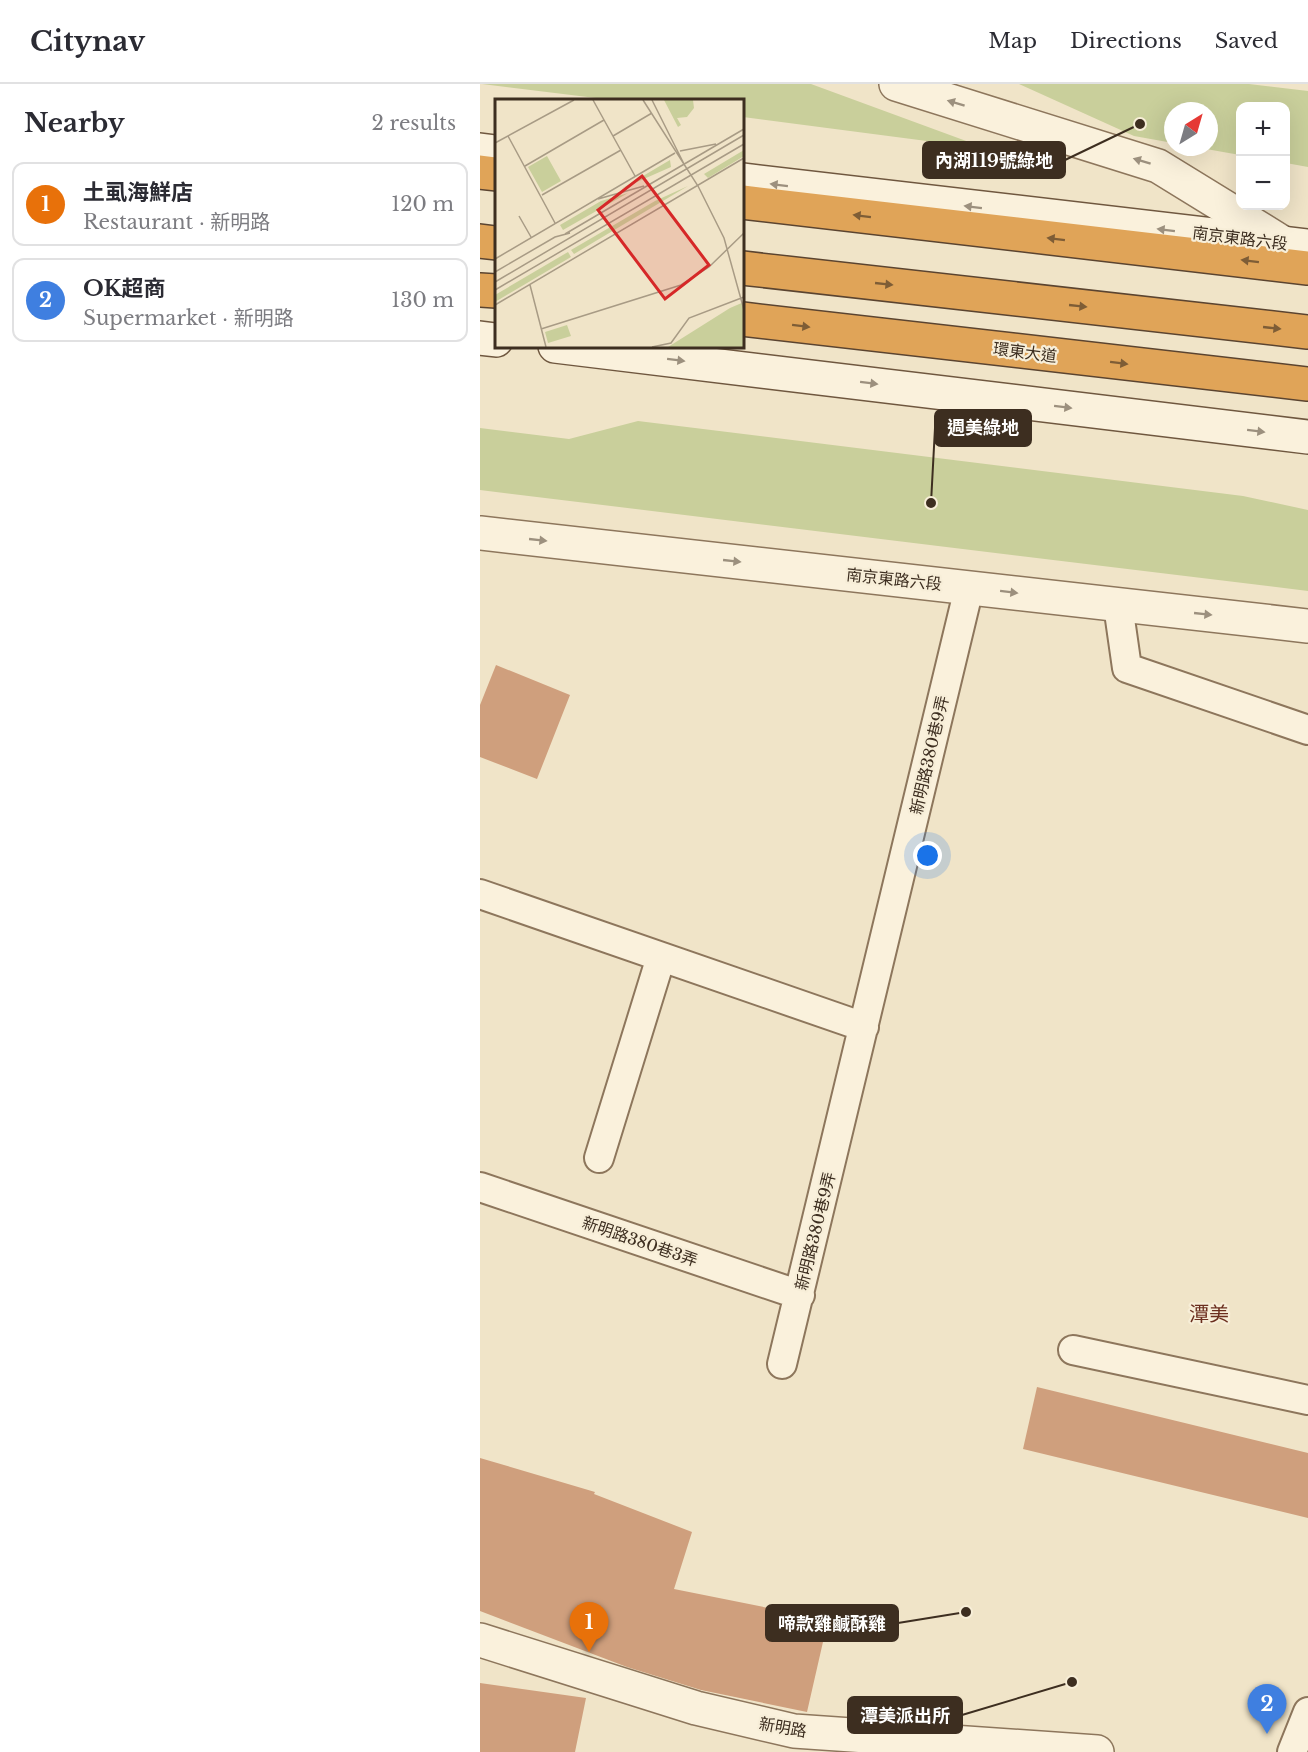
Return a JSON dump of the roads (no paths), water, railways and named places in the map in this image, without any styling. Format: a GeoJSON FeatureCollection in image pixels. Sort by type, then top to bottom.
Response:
{"type":"FeatureCollection","features":[{"type":"Feature","properties":{"kind":"highway"},"geometry":{"type":"LineString","coordinates":[[480,172],[495,174]]}},
{"type":"Feature","properties":{"kind":"highway"},"geometry":{"type":"LineString","coordinates":[[744,202],[1308,268]]}},
{"type":"Feature","properties":{"kind":"highway"},"geometry":{"type":"LineString","coordinates":[[480,239],[495,241]]}},
{"type":"Feature","properties":{"kind":"highway"},"geometry":{"type":"LineString","coordinates":[[744,268],[1308,332]]}},
{"type":"Feature","properties":{"kind":"highway"},"geometry":{"type":"LineString","coordinates":[[480,290],[495,291]]}},
{"type":"Feature","properties":{"kind":"highway","name":"環東大道"},"geometry":{"type":"LineString","coordinates":[[744,319],[1308,384]]}},
{"type":"Feature","properties":{"kind":"street"},"geometry":{"type":"LineString","coordinates":[[896,84],[1158,166],[1295,245]]}},
{"type":"Feature","properties":{"kind":"street"},"geometry":{"type":"LineString","coordinates":[[480,150],[495,152]]}},
{"type":"Feature","properties":{"kind":"street","name":"南京東路六段"},"geometry":{"type":"LineString","coordinates":[[744,180],[1295,245]]}},
{"type":"Feature","properties":{"kind":"street"},"geometry":{"type":"LineString","coordinates":[[480,338],[495,340]]}},
{"type":"Feature","properties":{"kind":"street"},"geometry":{"type":"LineString","coordinates":[[572,348],[1308,437]]}},
{"type":"Feature","properties":{"kind":"street","name":"南京東路六段"},"geometry":{"type":"LineString","coordinates":[[480,533],[1308,626]]}},
{"type":"Feature","properties":{"kind":"street","name":"新明路"},"geometry":{"type":"LineString","coordinates":[[480,1640],[696,1708],[794,1731],[1097,1752]]}},
{"type":"Feature","properties":{"kind":"lane","name":"新明路380巷9弄"},"geometry":{"type":"LineString","coordinates":[[783,1364],[969,588]]}},
{"type":"Feature","properties":{"kind":"lane"},"geometry":{"type":"LineString","coordinates":[[1118,605],[1127,668],[1308,730]]}},
{"type":"Feature","properties":{"kind":"lane"},"geometry":{"type":"LineString","coordinates":[[480,894],[864,1028]]}},
{"type":"Feature","properties":{"kind":"lane"},"geometry":{"type":"LineString","coordinates":[[598,1158],[661,957]]}},
{"type":"Feature","properties":{"kind":"lane","name":"新明路380巷3弄"},"geometry":{"type":"LineString","coordinates":[[480,1187],[800,1295]]}},
{"type":"Feature","properties":{"kind":"lane"},"geometry":{"type":"LineString","coordinates":[[1073,1350],[1308,1400]]}},
{"type":"Feature","properties":{"kind":"lane"},"geometry":{"type":"LineString","coordinates":[[1292,1752],[1308,1712]]}},
{"type":"Feature","properties":{"kind":"place","name":"內湖119號綠地"},"geometry":{"type":"Point","coordinates":[1140,124]}},
{"type":"Feature","properties":{"kind":"place","name":"週美綠地"},"geometry":{"type":"Point","coordinates":[931,503]}},
{"type":"Feature","properties":{"kind":"place","name":"啼款雞鹹酥雞"},"geometry":{"type":"Point","coordinates":[966,1612]}},
{"type":"Feature","properties":{"kind":"place","name":"土虱海鮮店"},"geometry":{"type":"Point","coordinates":[589,1652]}},
{"type":"Feature","properties":{"kind":"place","name":"潭美派出所"},"geometry":{"type":"Point","coordinates":[1072,1682]}},
{"type":"Feature","properties":{"kind":"place","name":"OK超商"},"geometry":{"type":"Point","coordinates":[1267,1734]}},
{"type":"Feature","properties":{"kind":"district","name":"潭美"},"geometry":{"type":"Point","coordinates":[1209,1314]}}]}
